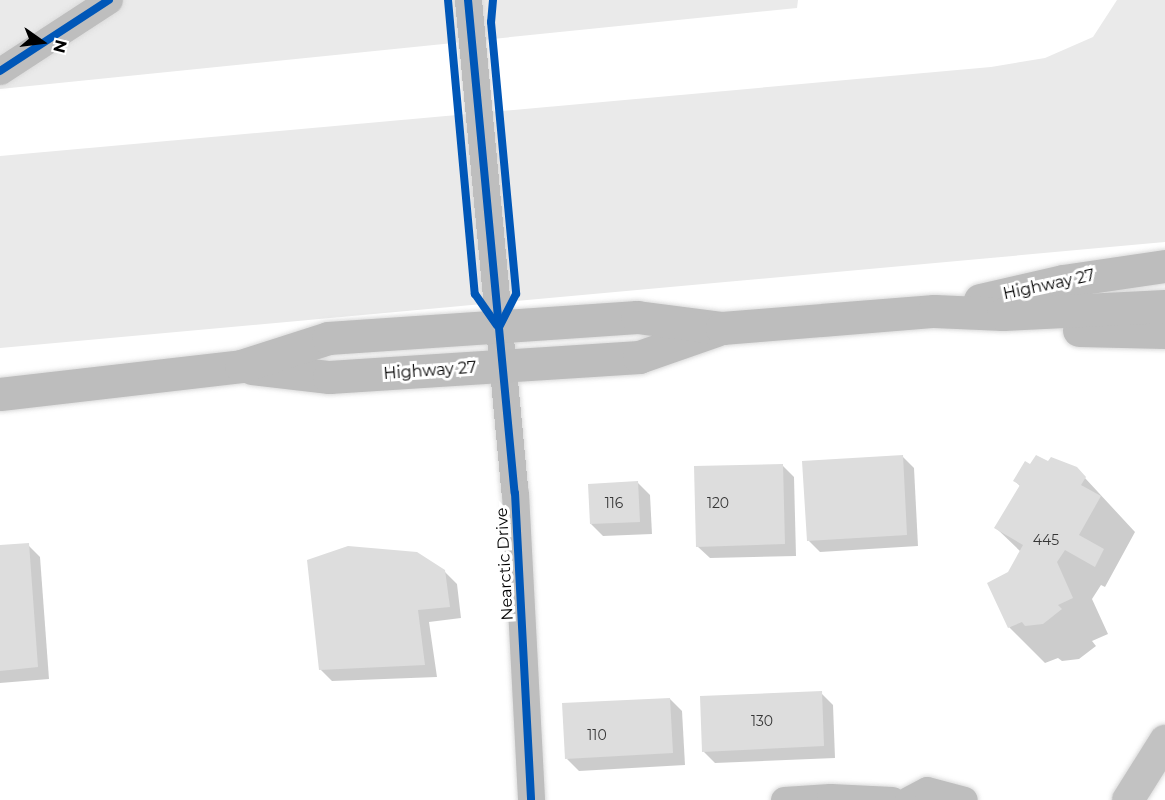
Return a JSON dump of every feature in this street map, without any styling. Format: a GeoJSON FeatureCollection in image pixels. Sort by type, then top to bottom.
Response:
{"type":"FeatureCollection","features":[{"type":"Feature","properties":{"kind":"main road","name":"Highway 27"},"geometry":{"type":"LineString","coordinates":[[934,311],[1063,281],[1165,266]]}},
{"type":"Feature","properties":{"kind":"main road","name":"Highway 27"},"geometry":{"type":"LineString","coordinates":[[0,394],[241,366],[328,338],[637,317],[722,328],[934,311],[1004,314],[1165,306]]}},
{"type":"Feature","properties":{"kind":"main road"},"geometry":{"type":"LineString","coordinates":[[1004,314],[1084,331],[1165,332]]}},
{"type":"Feature","properties":{"kind":"main road","name":"Highway 27"},"geometry":{"type":"LineString","coordinates":[[241,366],[329,377],[639,357],[722,328]]}},
{"type":"Feature","properties":{"kind":"main road"},"geometry":{"type":"LineString","coordinates":[[1128,800],[1165,741]]}},
{"type":"Feature","properties":{"kind":"street"},"geometry":{"type":"LineString","coordinates":[[0,71],[108,0]]}},
{"type":"Feature","properties":{"kind":"street","name":"Nearctic Drive"},"geometry":{"type":"LineString","coordinates":[[468,0],[515,493],[531,800]]}},
{"type":"Feature","properties":{"kind":"street"},"geometry":{"type":"LineString","coordinates":[[908,800],[927,790],[964,800]]}},
{"type":"Feature","properties":{"kind":"street"},"geometry":{"type":"LineString","coordinates":[[784,800],[830,797],[892,800]]}},
{"type":"Feature","properties":{"kind":"shaded area"},"geometry":{"type":"Polygon","coordinates":[[[0,0],[798,0],[797,8],[0,89],[0,0]]]}},
{"type":"Feature","properties":{"kind":"shaded area"},"geometry":{"type":"Polygon","coordinates":[[[1117,0],[1165,0],[1165,242],[0,348],[0,156],[991,67],[1045,58],[1093,37],[1117,0]]]}},
{"type":"Feature","properties":{"kind":"building"},"geometry":{"type":"Polygon","coordinates":[[[903,455],[907,535],[807,541],[802,461],[903,455]]]}},
{"type":"Feature","properties":{"kind":"building"},"geometry":{"type":"Polygon","coordinates":[[[1036,455],[1048,461],[1051,457],[1077,467],[1086,477],[1081,485],[1101,496],[1079,535],[1104,549],[1095,567],[1065,550],[1057,562],[1073,598],[1058,605],[1062,609],[1043,624],[1025,626],[1022,622],[1008,628],[987,583],[1008,572],[1023,545],[994,528],[1020,485],[1013,481],[1025,461],[1030,464],[1036,455]]]}},
{"type":"Feature","properties":{"kind":"building"},"geometry":{"type":"Polygon","coordinates":[[[783,464],[785,544],[696,547],[694,466],[783,464]]]}},
{"type":"Feature","properties":{"kind":"building"},"geometry":{"type":"Polygon","coordinates":[[[638,481],[640,522],[590,524],[588,484],[638,481]]]}},
{"type":"Feature","properties":{"kind":"building"},"geometry":{"type":"Polygon","coordinates":[[[29,543],[38,667],[0,671],[0,545],[29,543]]]}},
{"type":"Feature","properties":{"kind":"building"},"geometry":{"type":"Polygon","coordinates":[[[348,546],[417,552],[445,570],[450,607],[418,610],[425,665],[319,670],[307,560],[348,546]]]}},
{"type":"Feature","properties":{"kind":"building"},"geometry":{"type":"Polygon","coordinates":[[[822,691],[824,746],[702,752],[700,696],[822,691]]]}},
{"type":"Feature","properties":{"kind":"building"},"geometry":{"type":"Polygon","coordinates":[[[670,698],[673,753],[565,759],[562,703],[670,698]]]}},
{"type":"Feature","properties":{"kind":"cycle path"},"geometry":{"type":"LineString","coordinates":[[0,71],[109,0]]}},
{"type":"Feature","properties":{"kind":"cycle path"},"geometry":{"type":"LineString","coordinates":[[448,0],[475,294],[497,325]]}},
{"type":"Feature","properties":{"kind":"cycle path"},"geometry":{"type":"LineString","coordinates":[[468,0],[515,493],[531,800]]}},
{"type":"Feature","properties":{"kind":"cycle path"},"geometry":{"type":"LineString","coordinates":[[493,0],[491,22],[516,294],[499,327]]}}]}
